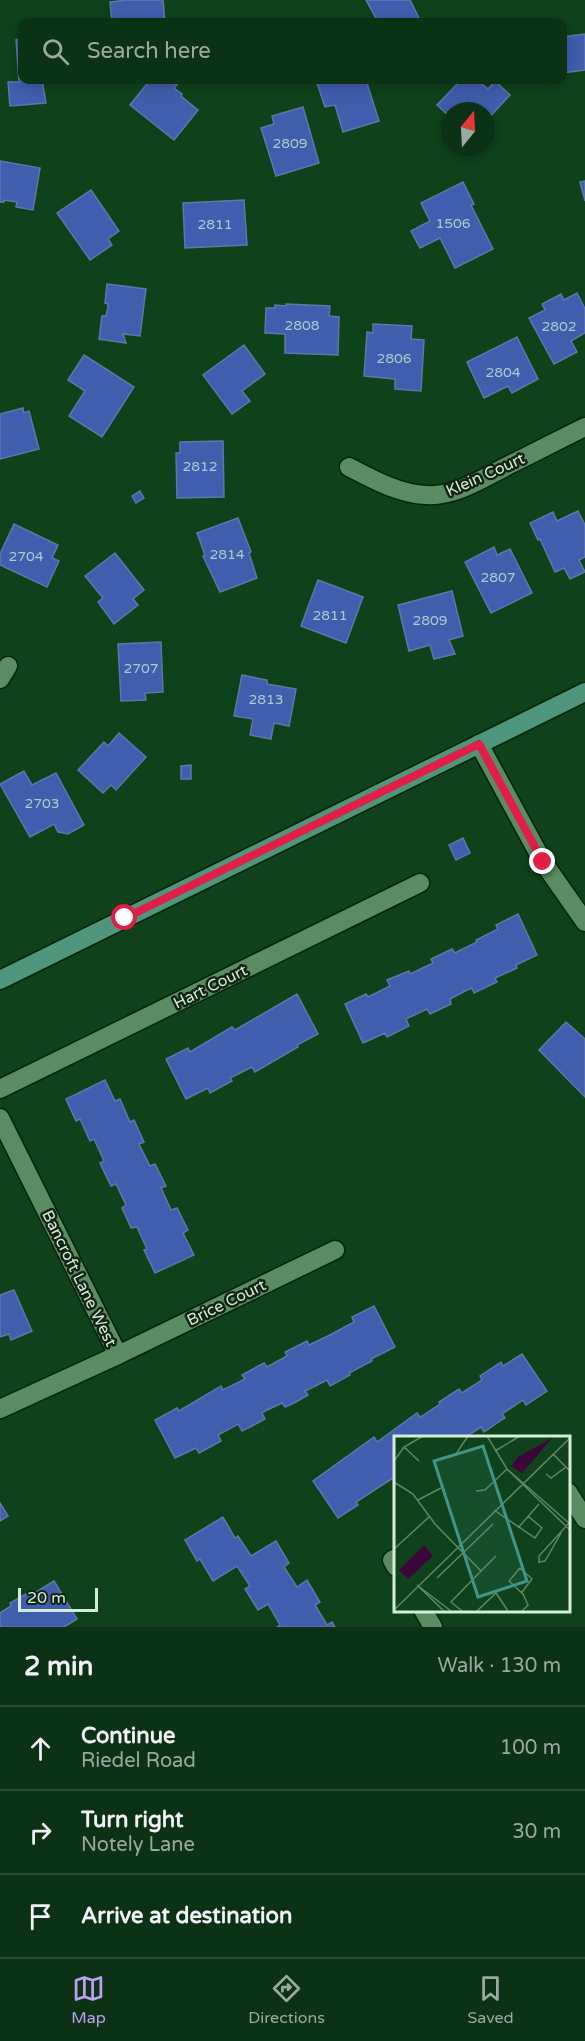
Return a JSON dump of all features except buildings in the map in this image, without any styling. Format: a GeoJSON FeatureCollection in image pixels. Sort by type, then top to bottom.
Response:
{"type":"FeatureCollection","features":[{"type":"Feature","properties":{"kind":"street","name":"Klein Court"},"geometry":{"type":"LineString","coordinates":[[349,467],[377,482],[402,490],[425,495],[447,494],[478,481],[585,427]]}},
{"type":"Feature","properties":{"kind":"street"},"geometry":{"type":"LineString","coordinates":[[0,980],[585,692]]}},
{"type":"Feature","properties":{"kind":"street"},"geometry":{"type":"LineString","coordinates":[[479,744],[543,862],[585,922]]}},
{"type":"Feature","properties":{"kind":"street","name":"Hart Court"},"geometry":{"type":"LineString","coordinates":[[0,1089],[420,883]]}},
{"type":"Feature","properties":{"kind":"street","name":"Bancroft Lane West"},"geometry":{"type":"LineString","coordinates":[[0,1118],[118,1355],[0,1409]]}},
{"type":"Feature","properties":{"kind":"street","name":"Brice Court"},"geometry":{"type":"LineString","coordinates":[[118,1355],[335,1250]]}},
{"type":"Feature","properties":{"kind":"street"},"geometry":{"type":"LineString","coordinates":[[570,1495],[585,1519]]}},
{"type":"Feature","properties":{"kind":"street"},"geometry":{"type":"LineString","coordinates":[[424,1612],[433,1627]]}},
{"type":"Feature","properties":{"kind":"route"},"geometry":{"type":"LineString","coordinates":[[125,918],[479,744],[543,862]]}}]}
